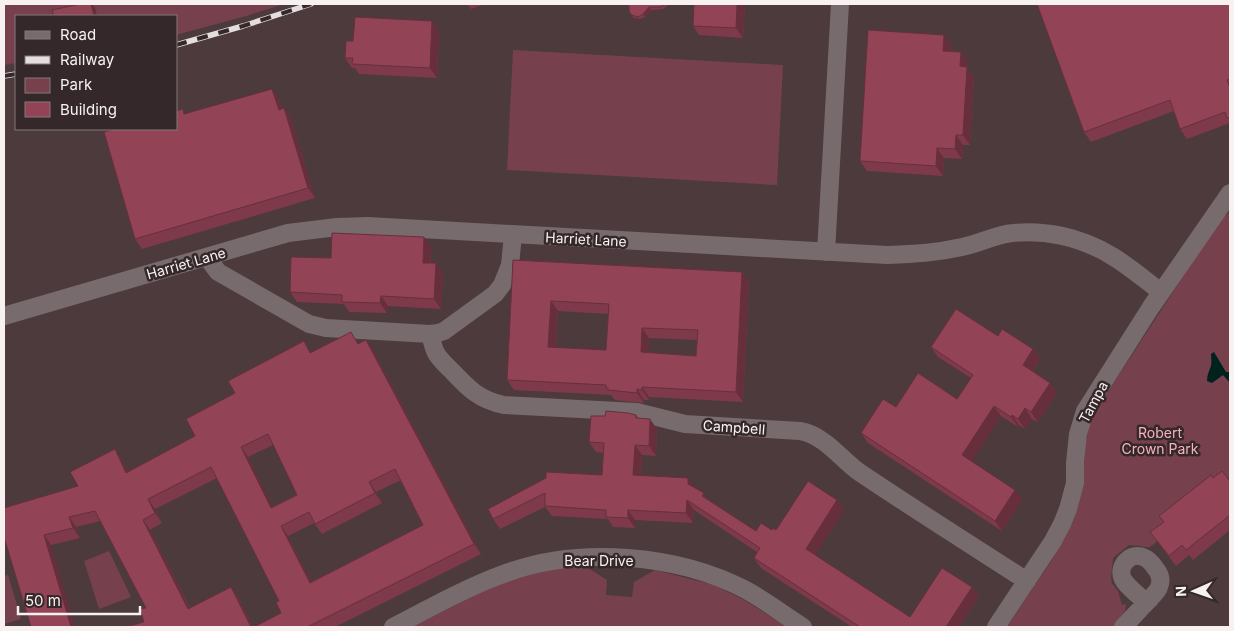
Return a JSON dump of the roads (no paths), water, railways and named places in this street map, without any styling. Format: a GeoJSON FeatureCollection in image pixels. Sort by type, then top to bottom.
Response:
{"type":"FeatureCollection","features":[{"type":"Feature","properties":{"kind":"street"},"geometry":{"type":"LineString","coordinates":[[826,252],[840,4]]}},
{"type":"Feature","properties":{"kind":"street","name":"Tampa"},"geometry":{"type":"LineString","coordinates":[[996,627],[1053,541],[1062,524],[1075,483],[1078,434],[1085,411],[1161,292],[1230,192]]}},
{"type":"Feature","properties":{"kind":"street","name":"Harriet Lane"},"geometry":{"type":"LineString","coordinates":[[4,316],[288,233],[337,227],[386,226],[513,235],[887,255],[931,253],[964,247],[1006,234],[1043,233],[1068,238],[1111,255],[1161,292]]}},
{"type":"Feature","properties":{"kind":"street"},"geometry":{"type":"LineString","coordinates":[[209,256],[218,272],[316,327],[438,334],[499,290],[510,265],[513,235]]}},
{"type":"Feature","properties":{"kind":"street","name":"Campbell"},"geometry":{"type":"LineString","coordinates":[[430,334],[433,347],[442,360],[468,388],[478,396],[492,402],[504,405],[638,412],[685,424],[800,431],[813,434],[857,470],[1026,581]]}},
{"type":"Feature","properties":{"kind":"street","name":"Bear Drive"},"geometry":{"type":"LineString","coordinates":[[393,627],[482,582],[507,572],[552,561],[609,557],[655,561],[709,575],[747,591],[803,627]]}},
{"type":"Feature","properties":{"kind":"street"},"geometry":{"type":"LineString","coordinates":[[1123,627],[1146,602]]}},
{"type":"Feature","properties":{"kind":"railway"},"geometry":{"type":"LineString","coordinates":[[178,44],[311,4]]}},
{"type":"Feature","properties":{"kind":"railway"},"geometry":{"type":"LineString","coordinates":[[4,76],[15,74]]}},
{"type":"Feature","properties":{"kind":"park label","name":"Robert Crown Park"},"geometry":{"type":"Point","coordinates":[1160,440]}}]}
